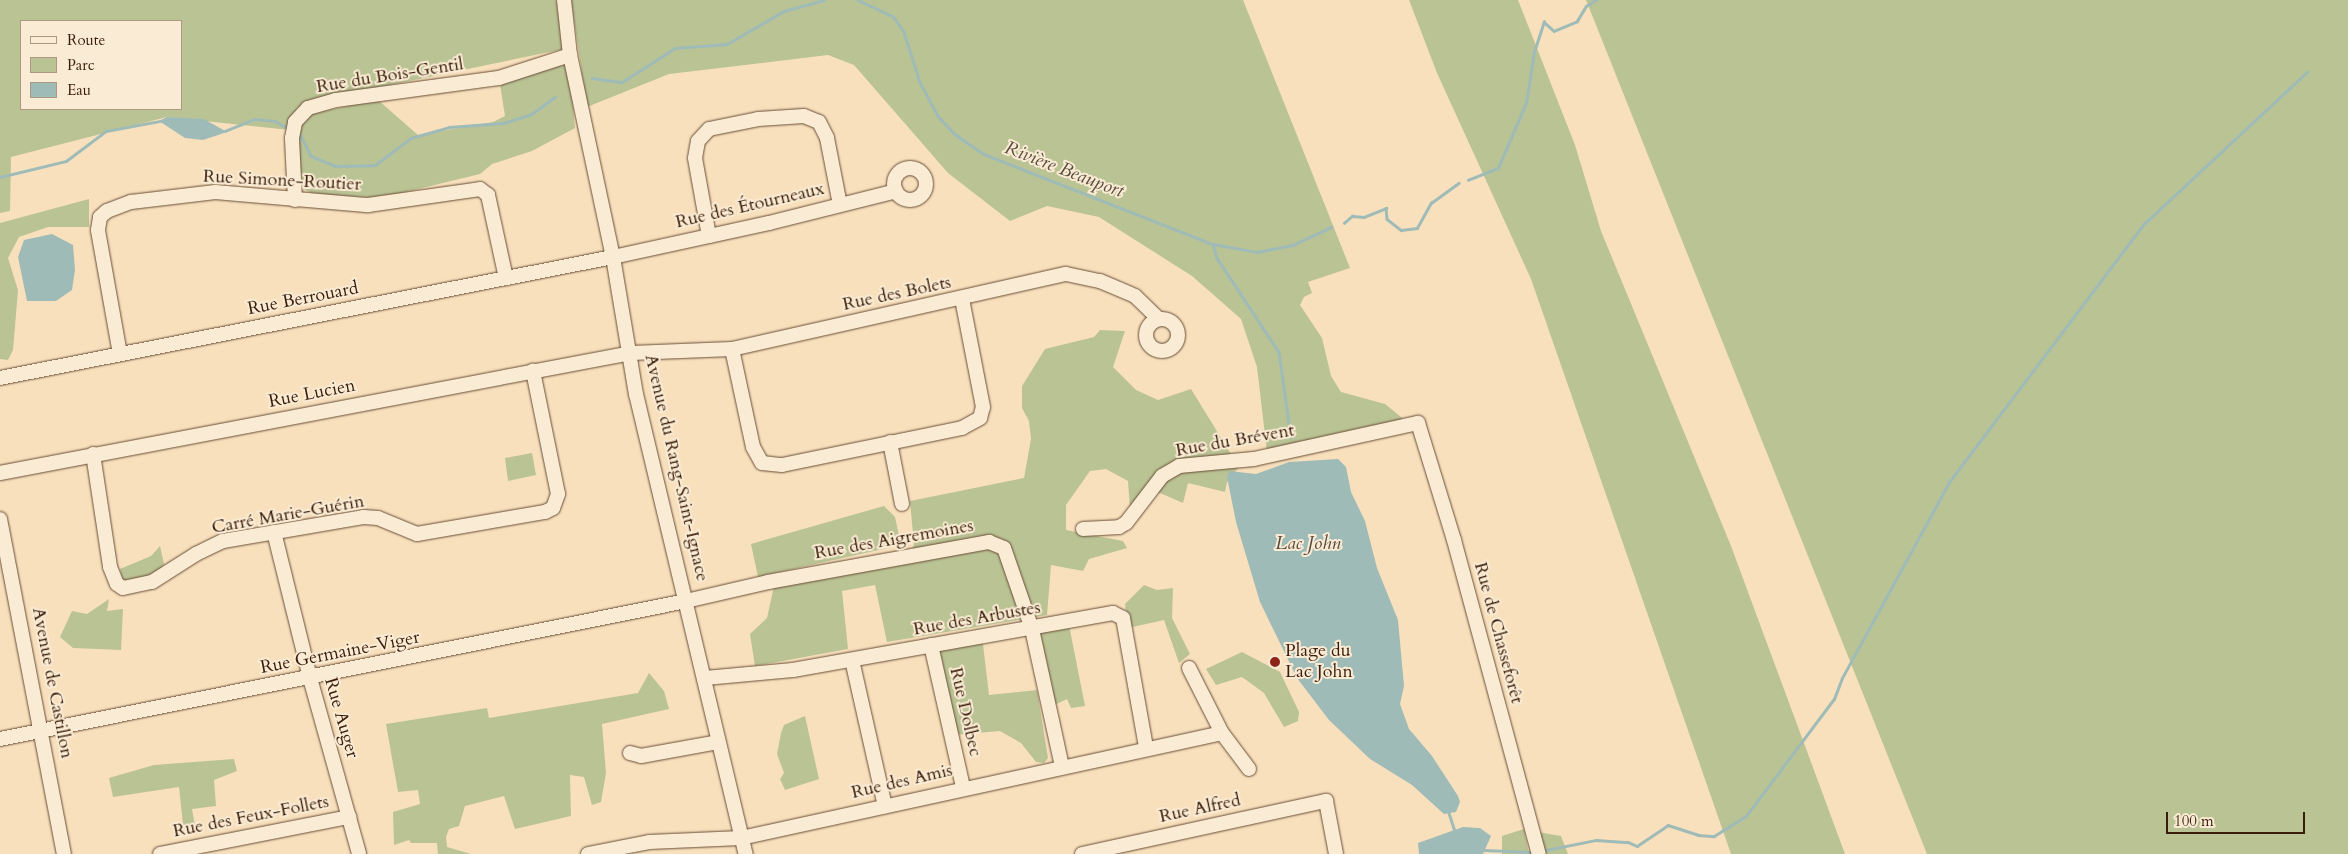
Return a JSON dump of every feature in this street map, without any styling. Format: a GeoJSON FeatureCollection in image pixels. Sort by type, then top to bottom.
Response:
{"type":"FeatureCollection","features":[{"type":"Feature","properties":{"kind":"street","name":"Avenue du Rang-Saint-Ignace"},"geometry":{"type":"LineString","coordinates":[[564,0],[570,55],[613,257],[636,394],[705,678],[740,838],[746,854]]}},
{"type":"Feature","properties":{"kind":"street","name":"Rue du Bois-Gentil"},"geometry":{"type":"LineString","coordinates":[[295,200],[292,138],[295,122],[308,108],[336,100],[499,78],[570,55]]}},
{"type":"Feature","properties":{"kind":"street"},"geometry":{"type":"LineString","coordinates":[[709,236],[695,158],[698,141],[708,129],[758,119],[804,116],[818,122],[827,138],[840,205]]}},
{"type":"Feature","properties":{"kind":"street","name":"Rue Simone-Routier"},"geometry":{"type":"LineString","coordinates":[[120,354],[98,230],[100,216],[106,210],[131,202],[215,192],[295,200],[368,204],[480,189],[488,195],[506,278]]}},
{"type":"Feature","properties":{"kind":"street","name":"Rue des Étourneaux"},"geometry":{"type":"LineString","coordinates":[[613,257],[896,191]]}},
{"type":"Feature","properties":{"kind":"street","name":"Rue Berrouard"},"geometry":{"type":"LineString","coordinates":[[0,378],[613,257]]}},
{"type":"Feature","properties":{"kind":"street","name":"Rue des Bolets"},"geometry":{"type":"LineString","coordinates":[[630,353],[732,349],[962,299],[1066,274],[1100,281],[1135,296],[1159,320]]}},
{"type":"Feature","properties":{"kind":"street"},"geometry":{"type":"LineString","coordinates":[[732,349],[753,447],[762,463],[782,465],[962,428],[980,418],[982,397],[962,299]]}},
{"type":"Feature","properties":{"kind":"street","name":"Rue Lucien"},"geometry":{"type":"LineString","coordinates":[[0,473],[630,353]]}},
{"type":"Feature","properties":{"kind":"street","name":"Carré Marie-Guérin"},"geometry":{"type":"LineString","coordinates":[[93,454],[110,567],[117,584],[123,588],[152,582],[223,541],[363,517],[378,518],[417,534],[545,512],[553,508],[557,502],[557,484],[533,371]]}},
{"type":"Feature","properties":{"kind":"street","name":"Rue du Brévent"},"geometry":{"type":"LineString","coordinates":[[1083,529],[1119,527],[1126,523],[1162,476],[1179,466],[1254,460],[1418,423]]}},
{"type":"Feature","properties":{"kind":"street","name":"Rue de Chasseforêt"},"geometry":{"type":"LineString","coordinates":[[1418,423],[1454,540],[1539,854]]}},
{"type":"Feature","properties":{"kind":"street"},"geometry":{"type":"LineString","coordinates":[[890,442],[902,504]]}},
{"type":"Feature","properties":{"kind":"street","name":"Avenue de Castillon"},"geometry":{"type":"LineString","coordinates":[[0,519],[43,731],[64,854]]}},
{"type":"Feature","properties":{"kind":"street","name":"Rue Auger"},"geometry":{"type":"LineString","coordinates":[[274,532],[310,678],[359,854]]}},
{"type":"Feature","properties":{"kind":"street","name":"Rue des Aigremoines"},"geometry":{"type":"LineString","coordinates":[[686,601],[768,582],[989,542],[1004,548],[1032,629],[1062,767]]}},
{"type":"Feature","properties":{"kind":"street","name":"Rue Germaine-Viger"},"geometry":{"type":"LineString","coordinates":[[0,739],[686,601]]}},
{"type":"Feature","properties":{"kind":"street","name":"Rue des Arbustes"},"geometry":{"type":"LineString","coordinates":[[705,678],[793,670],[1119,614],[1146,747]]}},
{"type":"Feature","properties":{"kind":"street","name":"Rue Dolbec"},"geometry":{"type":"LineString","coordinates":[[931,645],[962,788]]}},
{"type":"Feature","properties":{"kind":"street"},"geometry":{"type":"LineString","coordinates":[[852,660],[885,806]]}},
{"type":"Feature","properties":{"kind":"street"},"geometry":{"type":"LineString","coordinates":[[1189,668],[1222,732],[1248,769]]}},
{"type":"Feature","properties":{"kind":"street","name":"Rue des Amis"},"geometry":{"type":"LineString","coordinates":[[588,854],[649,842],[740,838],[1146,747],[1222,732]]}},
{"type":"Feature","properties":{"kind":"street"},"geometry":{"type":"LineString","coordinates":[[630,753],[642,756],[718,742]]}},
{"type":"Feature","properties":{"kind":"street","name":"Rue Alfred"},"geometry":{"type":"LineString","coordinates":[[1082,854],[1326,801],[1336,854]]}},
{"type":"Feature","properties":{"kind":"street","name":"Rue des Feux-Follets"},"geometry":{"type":"LineString","coordinates":[[160,854],[349,817]]}},
{"type":"Feature","properties":{"kind":"green space"},"geometry":{"type":"Polygon","coordinates":[[[0,0],[556,0],[569,48],[312,101],[297,108],[290,130],[167,117],[11,157],[10,211],[0,213],[0,0]]]}},
{"type":"Feature","properties":{"kind":"green space"},"geometry":{"type":"Polygon","coordinates":[[[571,0],[1243,0],[1350,268],[1308,282],[1312,293],[1304,297],[1300,305],[1322,338],[1331,376],[1341,392],[1385,404],[1406,421],[1267,452],[1257,367],[1241,319],[1192,276],[1099,217],[1047,206],[1010,221],[948,173],[854,65],[828,55],[669,74],[587,107],[571,0]]]}},
{"type":"Feature","properties":{"kind":"green space"},"geometry":{"type":"Polygon","coordinates":[[[1409,0],[1518,0],[1575,145],[1601,231],[1731,546],[1845,854],[1731,854],[1531,279],[1437,73],[1409,0]]]}},
{"type":"Feature","properties":{"kind":"green space"},"geometry":{"type":"Polygon","coordinates":[[[1586,0],[2348,0],[2348,854],[1927,854],[1586,0]]]}},
{"type":"Feature","properties":{"kind":"green space"},"geometry":{"type":"Polygon","coordinates":[[[569,64],[575,128],[532,151],[492,164],[480,174],[381,198],[313,194],[304,189],[296,144],[299,121],[309,114],[378,100],[418,135],[493,122],[505,116],[499,78],[569,64]]]}},
{"type":"Feature","properties":{"kind":"green space"},"geometry":{"type":"Polygon","coordinates":[[[89,199],[89,227],[48,227],[19,237],[8,258],[18,290],[13,350],[8,360],[0,359],[0,223],[89,199]]]}},
{"type":"Feature","properties":{"kind":"green space"},"geometry":{"type":"Polygon","coordinates":[[[1100,330],[1125,331],[1113,367],[1136,390],[1158,400],[1191,389],[1239,467],[1227,482],[1225,492],[1188,483],[1183,503],[1160,493],[1147,497],[1130,509],[1128,481],[1106,469],[1090,471],[1066,505],[1066,530],[1123,541],[1127,548],[1089,559],[1083,571],[1051,565],[1047,615],[887,642],[875,585],[842,591],[848,649],[755,666],[750,634],[767,618],[774,586],[907,557],[914,545],[910,501],[1024,478],[1031,439],[1029,421],[1022,408],[1022,386],[1045,349],[1094,337],[1100,330]]]}},
{"type":"Feature","properties":{"kind":"green space"},"geometry":{"type":"Polygon","coordinates":[[[532,453],[536,475],[508,481],[505,458],[532,453]]]}},
{"type":"Feature","properties":{"kind":"green space"},"geometry":{"type":"Polygon","coordinates":[[[884,506],[895,517],[901,545],[758,577],[751,544],[884,506]]]}},
{"type":"Feature","properties":{"kind":"green space"},"geometry":{"type":"Polygon","coordinates":[[[160,546],[164,564],[156,575],[124,586],[120,569],[151,556],[160,546]]]}},
{"type":"Feature","properties":{"kind":"green space"},"geometry":{"type":"Polygon","coordinates":[[[1144,585],[1157,590],[1173,588],[1172,618],[1190,654],[1179,663],[1164,620],[1128,628],[1125,604],[1144,585]]]}},
{"type":"Feature","properties":{"kind":"green space"},"geometry":{"type":"Polygon","coordinates":[[[109,599],[107,611],[123,609],[121,650],[73,648],[60,637],[72,611],[87,614],[109,599]]]}},
{"type":"Feature","properties":{"kind":"green space"},"geometry":{"type":"Polygon","coordinates":[[[1068,620],[1085,706],[1071,708],[1067,699],[1048,708],[1031,630],[1068,620]]]}},
{"type":"Feature","properties":{"kind":"green space"},"geometry":{"type":"Polygon","coordinates":[[[982,636],[989,695],[1037,690],[1048,758],[1044,763],[1036,762],[1021,743],[1000,731],[954,735],[929,646],[982,636]]]}},
{"type":"Feature","properties":{"kind":"green space"},"geometry":{"type":"Polygon","coordinates":[[[1242,652],[1280,672],[1299,712],[1298,721],[1284,727],[1264,693],[1242,677],[1216,685],[1206,669],[1242,652]]]}},
{"type":"Feature","properties":{"kind":"green space"},"geometry":{"type":"Polygon","coordinates":[[[649,673],[664,691],[669,709],[602,724],[606,773],[601,802],[592,805],[584,777],[570,775],[571,816],[515,829],[504,796],[465,806],[459,826],[449,829],[446,837],[447,847],[471,854],[438,854],[437,843],[411,843],[409,840],[394,845],[393,812],[420,804],[418,790],[398,792],[386,724],[487,708],[489,718],[638,693],[649,673]]]}},
{"type":"Feature","properties":{"kind":"green space"},"geometry":{"type":"Polygon","coordinates":[[[805,716],[819,779],[785,790],[780,779],[784,773],[777,754],[781,733],[784,725],[805,716]]]}},
{"type":"Feature","properties":{"kind":"green space"},"geometry":{"type":"Polygon","coordinates":[[[234,759],[237,771],[214,780],[216,806],[192,809],[195,826],[183,825],[179,787],[113,797],[109,778],[154,765],[234,759]]]}},
{"type":"Feature","properties":{"kind":"green space"},"geometry":{"type":"Polygon","coordinates":[[[1524,829],[1529,854],[1502,854],[1502,836],[1524,829]]]}},
{"type":"Feature","properties":{"kind":"green space"},"geometry":{"type":"Polygon","coordinates":[[[1538,832],[1561,836],[1568,854],[1546,854],[1538,832]]]}},
{"type":"Feature","properties":{"kind":"water"},"geometry":{"type":"Polygon","coordinates":[[[167,117],[204,119],[227,132],[203,140],[185,138],[159,121],[167,117]]]}},
{"type":"Feature","properties":{"kind":"water"},"geometry":{"type":"Polygon","coordinates":[[[52,234],[73,245],[75,270],[72,290],[56,301],[27,301],[18,257],[24,240],[52,234]]]}},
{"type":"Feature","properties":{"kind":"water","name":"Lac John"},"geometry":{"type":"Polygon","coordinates":[[[1338,459],[1346,467],[1351,492],[1365,521],[1377,568],[1398,620],[1404,686],[1400,704],[1409,729],[1432,756],[1458,796],[1460,802],[1456,812],[1444,814],[1412,785],[1370,759],[1329,720],[1297,678],[1260,602],[1236,522],[1227,477],[1229,471],[1256,474],[1289,462],[1338,459]]]}},
{"type":"Feature","properties":{"kind":"water"},"geometry":{"type":"Polygon","coordinates":[[[1463,827],[1480,828],[1491,836],[1483,854],[1419,854],[1418,843],[1463,827]]]}},
{"type":"Feature","properties":{"kind":"waterway","name":"Rivière Beauport"},"geometry":{"type":"LineString","coordinates":[[592,78],[622,82],[675,48],[727,44],[784,11],[824,0]]}},
{"type":"Feature","properties":{"kind":"waterway","name":"Rivière Beauport"},"geometry":{"type":"LineString","coordinates":[[858,0],[893,16],[904,32],[920,82],[938,116],[955,134],[984,154],[1213,244],[1257,252],[1293,245],[1331,227]]}},
{"type":"Feature","properties":{"kind":"waterway","name":"Rivière Beauport"},"geometry":{"type":"LineString","coordinates":[[1468,180],[1498,168],[1526,103],[1534,52],[1544,22],[1554,31],[1577,21],[1586,6],[1596,0]]}},
{"type":"Feature","properties":{"kind":"waterway"},"geometry":{"type":"LineString","coordinates":[[1546,850],[1596,840],[1628,842],[1637,846],[1668,825],[1698,835],[1714,836],[1746,816],[1834,699],[1842,678],[1950,481],[2144,224],[2307,72]]}},
{"type":"Feature","properties":{"kind":"waterway","name":"Rivière Beauport"},"geometry":{"type":"LineString","coordinates":[[300,134],[311,156],[336,166],[375,165],[411,138],[449,127],[503,123],[530,115],[555,97]]}},
{"type":"Feature","properties":{"kind":"waterway","name":"Rivière Beauport"},"geometry":{"type":"LineString","coordinates":[[225,131],[254,119],[275,121],[286,127]]}},
{"type":"Feature","properties":{"kind":"waterway","name":"Rivière Beauport"},"geometry":{"type":"LineString","coordinates":[[0,177],[66,161],[106,131],[160,121]]}},
{"type":"Feature","properties":{"kind":"waterway","name":"Rivière Beauport"},"geometry":{"type":"LineString","coordinates":[[1344,223],[1352,216],[1364,217],[1386,208],[1387,219],[1401,230],[1417,228],[1431,203],[1459,183]]}},
{"type":"Feature","properties":{"kind":"waterway"},"geometry":{"type":"LineString","coordinates":[[1213,244],[1217,258],[1279,352],[1291,437]]}},
{"type":"Feature","properties":{"kind":"waterway"},"geometry":{"type":"LineString","coordinates":[[1449,813],[1455,831]]}},
{"type":"Feature","properties":{"kind":"waterway"},"geometry":{"type":"LineString","coordinates":[[1484,850],[1530,852]]}},
{"type":"Feature","properties":{"kind":"place","name":"Plage du Lac John"},"geometry":{"type":"Point","coordinates":[1275,662]}}]}
